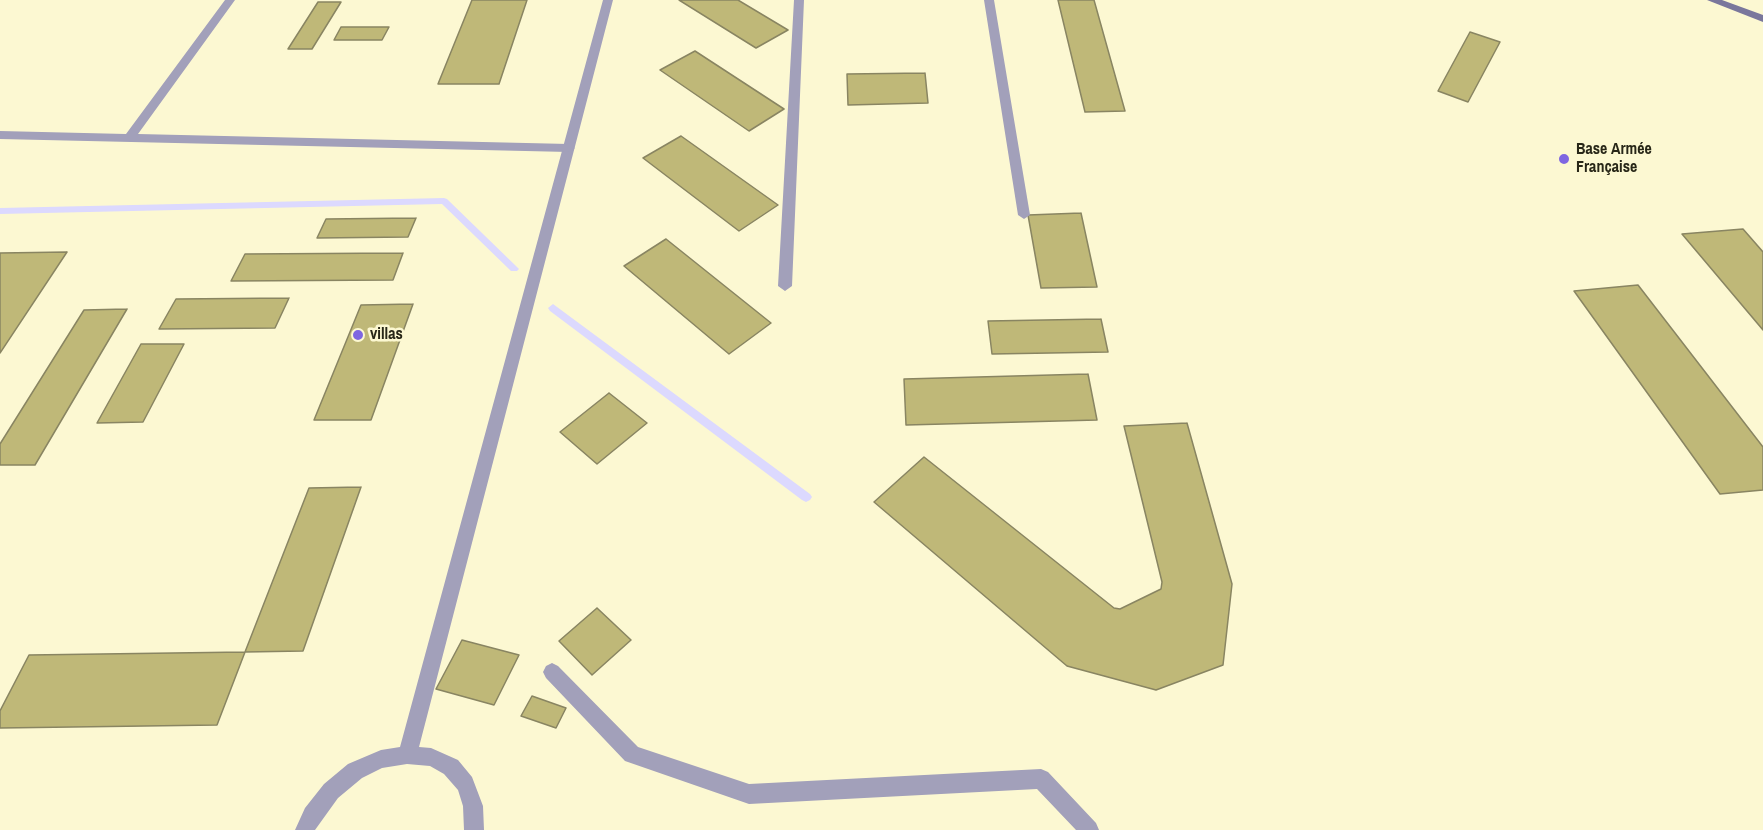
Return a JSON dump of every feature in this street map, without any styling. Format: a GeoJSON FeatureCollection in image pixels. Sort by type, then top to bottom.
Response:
{"type":"FeatureCollection","features":[{"type":"Feature","properties":{"kind":"main road"},"geometry":{"type":"LineString","coordinates":[[1712,0],[1763,19]]}},
{"type":"Feature","properties":{"kind":"street"},"geometry":{"type":"LineString","coordinates":[[129,138],[230,0]]}},
{"type":"Feature","properties":{"kind":"street"},"geometry":{"type":"LineString","coordinates":[[407,754],[608,0]]}},
{"type":"Feature","properties":{"kind":"street"},"geometry":{"type":"LineString","coordinates":[[785,286],[799,0]]}},
{"type":"Feature","properties":{"kind":"street"},"geometry":{"type":"LineString","coordinates":[[989,0],[1024,215]]}},
{"type":"Feature","properties":{"kind":"street"},"geometry":{"type":"LineString","coordinates":[[0,135],[569,148]]}},
{"type":"Feature","properties":{"kind":"street"},"geometry":{"type":"LineString","coordinates":[[552,672],[632,754],[749,794],[1041,779],[1089,830]]}},
{"type":"Feature","properties":{"kind":"street"},"geometry":{"type":"LineString","coordinates":[[305,830],[312,815],[331,791],[355,771],[381,759],[407,754],[431,757],[451,767],[465,784],[473,806],[474,830]]}},
{"type":"Feature","properties":{"kind":"building"},"geometry":{"type":"Polygon","coordinates":[[[472,0],[527,0],[499,84],[438,84],[472,0]]]}},
{"type":"Feature","properties":{"kind":"building"},"geometry":{"type":"Polygon","coordinates":[[[679,0],[738,0],[788,30],[756,48],[679,0]]]}},
{"type":"Feature","properties":{"kind":"building"},"geometry":{"type":"Polygon","coordinates":[[[1058,0],[1094,0],[1125,111],[1085,112],[1058,0]]]}},
{"type":"Feature","properties":{"kind":"building"},"geometry":{"type":"Polygon","coordinates":[[[318,2],[341,2],[312,49],[288,49],[318,2]]]}},
{"type":"Feature","properties":{"kind":"building"},"geometry":{"type":"Polygon","coordinates":[[[341,27],[389,27],[382,40],[334,40],[341,27]]]}},
{"type":"Feature","properties":{"kind":"building"},"geometry":{"type":"Polygon","coordinates":[[[1470,32],[1500,42],[1468,102],[1438,91],[1470,32]]]}},
{"type":"Feature","properties":{"kind":"building"},"geometry":{"type":"Polygon","coordinates":[[[695,51],[784,109],[749,131],[660,70],[695,51]]]}},
{"type":"Feature","properties":{"kind":"building"},"geometry":{"type":"Polygon","coordinates":[[[925,73],[928,103],[848,105],[847,74],[925,73]]]}},
{"type":"Feature","properties":{"kind":"building"},"geometry":{"type":"Polygon","coordinates":[[[681,136],[778,205],[739,231],[643,158],[681,136]]]}},
{"type":"Feature","properties":{"kind":"building"},"geometry":{"type":"Polygon","coordinates":[[[1081,213],[1097,287],[1041,288],[1028,215],[1081,213]]]}},
{"type":"Feature","properties":{"kind":"building"},"geometry":{"type":"Polygon","coordinates":[[[416,218],[408,237],[317,238],[326,219],[416,218]]]}},
{"type":"Feature","properties":{"kind":"building"},"geometry":{"type":"Polygon","coordinates":[[[1743,229],[1763,252],[1763,330],[1682,234],[1743,229]]]}},
{"type":"Feature","properties":{"kind":"building"},"geometry":{"type":"Polygon","coordinates":[[[666,239],[771,323],[729,354],[624,266],[666,239]]]}},
{"type":"Feature","properties":{"kind":"building"},"geometry":{"type":"Polygon","coordinates":[[[67,252],[0,353],[0,253],[67,252]]]}},
{"type":"Feature","properties":{"kind":"building"},"geometry":{"type":"Polygon","coordinates":[[[403,253],[393,280],[231,281],[245,254],[403,253]]]}},
{"type":"Feature","properties":{"kind":"building"},"geometry":{"type":"Polygon","coordinates":[[[1638,285],[1763,447],[1763,490],[1720,494],[1574,291],[1638,285]]]}},
{"type":"Feature","properties":{"kind":"building"},"geometry":{"type":"Polygon","coordinates":[[[289,298],[275,328],[159,329],[176,299],[289,298]]]}},
{"type":"Feature","properties":{"kind":"building"},"geometry":{"type":"Polygon","coordinates":[[[413,304],[371,420],[314,420],[361,305],[413,304]]]}},
{"type":"Feature","properties":{"kind":"building"},"geometry":{"type":"Polygon","coordinates":[[[127,309],[35,465],[0,465],[0,444],[84,310],[127,309]]]}},
{"type":"Feature","properties":{"kind":"building"},"geometry":{"type":"Polygon","coordinates":[[[1101,319],[1108,352],[992,354],[988,321],[1101,319]]]}},
{"type":"Feature","properties":{"kind":"building"},"geometry":{"type":"Polygon","coordinates":[[[141,344],[184,344],[143,422],[97,423],[141,344]]]}},
{"type":"Feature","properties":{"kind":"building"},"geometry":{"type":"Polygon","coordinates":[[[1088,374],[1097,420],[906,425],[904,379],[1088,374]]]}},
{"type":"Feature","properties":{"kind":"building"},"geometry":{"type":"Polygon","coordinates":[[[609,393],[647,423],[597,464],[560,432],[609,393]]]}},
{"type":"Feature","properties":{"kind":"building"},"geometry":{"type":"Polygon","coordinates":[[[1187,423],[1232,584],[1223,665],[1156,690],[1067,666],[874,502],[924,457],[1114,608],[1120,609],[1161,589],[1162,582],[1124,426],[1187,423]]]}},
{"type":"Feature","properties":{"kind":"building"},"geometry":{"type":"Polygon","coordinates":[[[361,487],[303,651],[245,652],[309,488],[361,487]]]}},
{"type":"Feature","properties":{"kind":"building"},"geometry":{"type":"Polygon","coordinates":[[[597,608],[631,640],[592,675],[559,641],[597,608]]]}},
{"type":"Feature","properties":{"kind":"building"},"geometry":{"type":"Polygon","coordinates":[[[462,640],[519,655],[494,705],[436,689],[462,640]]]}},
{"type":"Feature","properties":{"kind":"building"},"geometry":{"type":"Polygon","coordinates":[[[245,652],[217,725],[0,728],[0,711],[29,655],[245,652]]]}},
{"type":"Feature","properties":{"kind":"building"},"geometry":{"type":"Polygon","coordinates":[[[532,696],[566,708],[556,728],[521,716],[532,696]]]}},
{"type":"Feature","properties":{"kind":"waterway"},"geometry":{"type":"LineString","coordinates":[[0,211],[444,201],[514,269]]}},
{"type":"Feature","properties":{"kind":"waterway"},"geometry":{"type":"LineString","coordinates":[[553,308],[806,497]]}},
{"type":"Feature","properties":{"kind":"place","name":"Base Armée Française"},"geometry":{"type":"Point","coordinates":[1564,159]}},
{"type":"Feature","properties":{"kind":"place","name":"villas"},"geometry":{"type":"Point","coordinates":[358,335]}}]}
